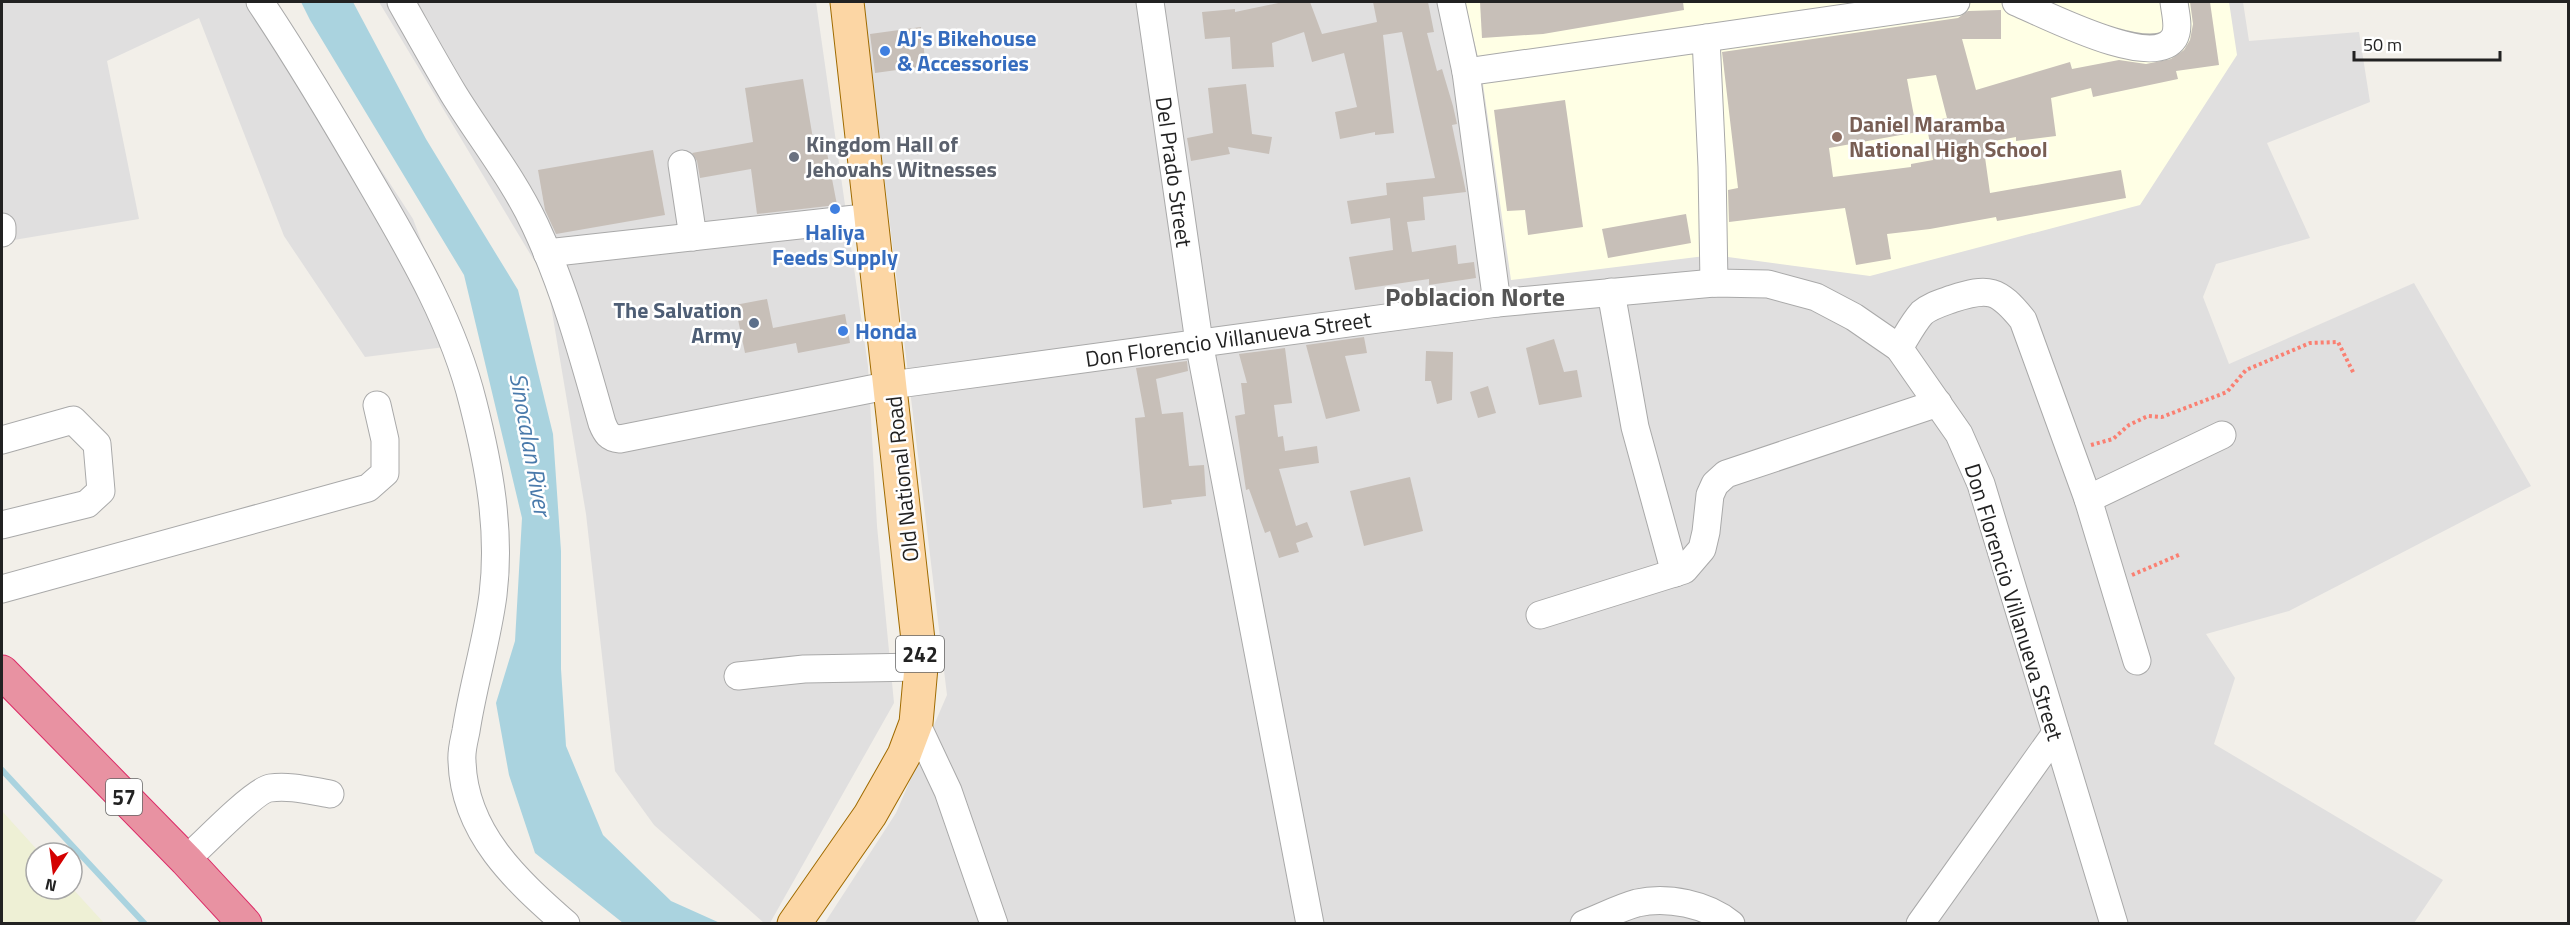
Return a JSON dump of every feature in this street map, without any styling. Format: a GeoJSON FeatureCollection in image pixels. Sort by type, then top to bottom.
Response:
{"type":"FeatureCollection","features":[{"type":"Feature","properties":{"kind":"highway","name":"57"},"geometry":{"type":"LineString","coordinates":[[2,672],[186,860],[245,924]]}},
{"type":"Feature","properties":{"kind":"main road","name":"Old National Road"},"geometry":{"type":"LineString","coordinates":[[794,924],[870,815],[904,755],[916,723],[921,667],[873,217],[847,2]]}},
{"type":"Feature","properties":{"kind":"street"},"geometry":{"type":"LineString","coordinates":[[260,2],[298,59],[422,272],[448,328],[472,400],[489,477],[496,537],[493,595],[469,709],[462,760],[465,794],[497,858],[524,888],[566,924]]}},
{"type":"Feature","properties":{"kind":"street"},"geometry":{"type":"LineString","coordinates":[[401,2],[453,93],[523,204],[547,253],[873,217]]}},
{"type":"Feature","properties":{"kind":"street","name":"Del Prado Street"},"geometry":{"type":"LineString","coordinates":[[1150,2],[1199,342],[1310,924]]}},
{"type":"Feature","properties":{"kind":"street"},"geometry":{"type":"LineString","coordinates":[[1451,2],[1466,72],[1497,303]]}},
{"type":"Feature","properties":{"kind":"street"},"geometry":{"type":"LineString","coordinates":[[1466,72],[1956,2]]}},
{"type":"Feature","properties":{"kind":"street"},"geometry":{"type":"LineString","coordinates":[[2016,2],[2115,44],[2138,48],[2162,46],[2174,40],[2177,31],[2174,2]]}},
{"type":"Feature","properties":{"kind":"street"},"geometry":{"type":"LineString","coordinates":[[1706,38],[1714,283]]}},
{"type":"Feature","properties":{"kind":"street"},"geometry":{"type":"LineString","coordinates":[[682,164],[693,237]]}},
{"type":"Feature","properties":{"kind":"street"},"geometry":{"type":"LineString","coordinates":[[2,227],[2,233]]}},
{"type":"Feature","properties":{"kind":"street","name":"Don Florencio Villanueva Street"},"geometry":{"type":"LineString","coordinates":[[547,253],[575,326],[602,423],[606,433],[612,438],[620,439],[891,385],[1497,303],[1714,283],[1768,284],[1816,297],[1854,317],[1899,348],[1959,434],[1981,484],[2114,924]]}},
{"type":"Feature","properties":{"kind":"street"},"geometry":{"type":"LineString","coordinates":[[1611,292],[1635,428],[1675,573]]}},
{"type":"Feature","properties":{"kind":"street"},"geometry":{"type":"LineString","coordinates":[[1899,348],[1923,313],[1934,305],[1975,292],[1989,293],[2006,300],[2023,320],[2088,499],[2137,661]]}},
{"type":"Feature","properties":{"kind":"street"},"geometry":{"type":"LineString","coordinates":[[1540,615],[1684,570],[1702,549],[1710,495],[1715,484],[1726,474],[1938,403]]}},
{"type":"Feature","properties":{"kind":"street"},"geometry":{"type":"LineString","coordinates":[[2,589],[368,488],[385,473],[385,440],[377,405]]}},
{"type":"Feature","properties":{"kind":"street"},"geometry":{"type":"LineString","coordinates":[[2,440],[73,420],[97,444],[101,491],[87,504],[2,525]]}},
{"type":"Feature","properties":{"kind":"street"},"geometry":{"type":"LineString","coordinates":[[2088,499],[2222,435]]}},
{"type":"Feature","properties":{"kind":"street"},"geometry":{"type":"LineString","coordinates":[[738,676],[804,669],[921,667]]}},
{"type":"Feature","properties":{"kind":"street"},"geometry":{"type":"LineString","coordinates":[[916,723],[948,791],[994,924]]}},
{"type":"Feature","properties":{"kind":"street"},"geometry":{"type":"LineString","coordinates":[[1920,924],[2056,734]]}},
{"type":"Feature","properties":{"kind":"street"},"geometry":{"type":"LineString","coordinates":[[186,860],[223,823],[268,788],[297,788],[330,794]]}},
{"type":"Feature","properties":{"kind":"street"},"geometry":{"type":"LineString","coordinates":[[1584,924],[1637,903],[1645,913],[1663,900],[1731,924]]}},
{"type":"Feature","properties":{"kind":"path"},"geometry":{"type":"LineString","coordinates":[[2070,451],[2113,439],[2129,425],[2148,416],[2162,417],[2227,392],[2246,370],[2310,343],[2338,342],[2354,374]]}},
{"type":"Feature","properties":{"kind":"path"},"geometry":{"type":"LineString","coordinates":[[2113,584],[2181,554]]}},
{"type":"Feature","properties":{"kind":"shaded area"},"geometry":{"type":"Polygon","coordinates":[[[2,2],[272,2],[413,219],[461,345],[365,357],[284,236],[199,18],[107,61],[139,219],[2,242],[2,2]]]}},
{"type":"Feature","properties":{"kind":"shaded area"},"geometry":{"type":"Polygon","coordinates":[[[379,2],[816,2],[868,366],[877,526],[894,703],[770,923],[764,923],[654,825],[615,771],[586,514],[547,282],[379,2]]]}},
{"type":"Feature","properties":{"kind":"shaded area"},"geometry":{"type":"Polygon","coordinates":[[[863,2],[2243,2],[2249,41],[2359,32],[2370,102],[2267,143],[2310,238],[2216,264],[2203,297],[2229,364],[2414,283],[2531,486],[2289,611],[2206,634],[2235,678],[2214,744],[2443,880],[2414,923],[824,924],[896,813],[947,695],[863,2]]]}},
{"type":"Feature","properties":{"kind":"shaded area","name":"Daniel Maramba National High School"},"geometry":{"type":"Polygon","coordinates":[[[1465,2],[2229,2],[2237,55],[2140,205],[1870,276],[1713,255],[1511,280],[1481,70],[1465,2]]]}},
{"type":"Feature","properties":{"kind":"shaded area"},"geometry":{"type":"Polygon","coordinates":[[[2,811],[29,841],[24,841],[24,901],[84,901],[104,923],[2,923],[2,811]]]}},
{"type":"Feature","properties":{"kind":"water","name":"Sinocalan River"},"geometry":{"type":"Polygon","coordinates":[[[301,2],[353,2],[426,139],[518,290],[553,434],[561,551],[561,669],[566,746],[603,835],[671,901],[720,923],[623,923],[535,853],[509,775],[496,703],[515,641],[522,518],[464,275],[301,2]]]}},
{"type":"Feature","properties":{"kind":"building"},"geometry":{"type":"Polygon","coordinates":[[[1283,2],[1310,2],[1322,34],[1377,22],[1373,2],[1428,2],[1434,32],[1427,33],[1437,71],[1442,69],[1453,106],[1457,124],[1452,125],[1466,192],[1423,197],[1425,220],[1407,222],[1412,252],[1456,245],[1458,264],[1474,262],[1476,278],[1429,285],[1429,279],[1355,290],[1349,257],[1393,250],[1390,218],[1351,224],[1347,201],[1387,195],[1386,183],[1435,178],[1402,32],[1383,35],[1394,133],[1375,135],[1375,132],[1340,139],[1335,112],[1357,107],[1344,53],[1312,62],[1304,32],[1272,43],[1274,67],[1232,69],[1230,37],[1205,39],[1202,12],[1235,9],[1235,12],[1283,2]]]}},
{"type":"Feature","properties":{"kind":"building"},"geometry":{"type":"Polygon","coordinates":[[[1480,2],[1683,2],[1684,10],[1543,34],[1482,38],[1480,2]]]}},
{"type":"Feature","properties":{"kind":"building"},"geometry":{"type":"Polygon","coordinates":[[[2190,2],[2210,2],[2219,65],[2176,71],[2178,79],[2093,97],[2091,88],[2051,98],[2056,136],[2016,141],[2016,137],[1983,143],[1990,193],[2121,170],[2126,198],[1997,221],[1996,217],[1887,234],[1891,259],[1856,265],[1845,208],[1729,222],[1728,190],[1738,188],[1722,52],[1958,18],[1968,11],[2001,10],[2001,39],[1962,39],[1976,90],[2070,62],[2072,69],[2119,60],[2146,64],[2171,59],[2184,50],[2190,40],[2193,24],[2190,2]],[[1936,75],[1907,79],[1917,132],[1829,148],[1833,177],[1911,167],[1911,164],[1933,160],[1926,122],[1947,118],[1936,75]]]}},
{"type":"Feature","properties":{"kind":"building"},"geometry":{"type":"Polygon","coordinates":[[[921,27],[926,66],[875,73],[870,34],[921,27]]]}},
{"type":"Feature","properties":{"kind":"building"},"geometry":{"type":"Polygon","coordinates":[[[803,79],[813,139],[824,137],[837,205],[757,214],[751,169],[700,178],[697,161],[692,153],[753,142],[745,88],[803,79]]]}},
{"type":"Feature","properties":{"kind":"building"},"geometry":{"type":"Polygon","coordinates":[[[1246,84],[1252,134],[1272,137],[1269,154],[1228,147],[1230,154],[1191,161],[1187,138],[1213,133],[1208,88],[1246,84]]]}},
{"type":"Feature","properties":{"kind":"building"},"geometry":{"type":"Polygon","coordinates":[[[1565,100],[1583,227],[1528,235],[1525,210],[1507,211],[1494,110],[1565,100]]]}},
{"type":"Feature","properties":{"kind":"building"},"geometry":{"type":"Polygon","coordinates":[[[653,150],[665,215],[556,234],[545,210],[538,170],[653,150]]]}},
{"type":"Feature","properties":{"kind":"building"},"geometry":{"type":"Polygon","coordinates":[[[1686,214],[1691,243],[1608,258],[1602,229],[1686,214]]]}},
{"type":"Feature","properties":{"kind":"building"},"geometry":{"type":"Polygon","coordinates":[[[767,299],[773,328],[845,314],[850,343],[798,353],[796,343],[745,353],[735,305],[767,299]]]}},
{"type":"Feature","properties":{"kind":"building"},"geometry":{"type":"Polygon","coordinates":[[[1364,337],[1367,353],[1345,356],[1360,411],[1326,419],[1306,345],[1364,337]]]}},
{"type":"Feature","properties":{"kind":"building"},"geometry":{"type":"Polygon","coordinates":[[[1554,339],[1564,372],[1577,370],[1582,397],[1539,405],[1526,348],[1554,339]]]}},
{"type":"Feature","properties":{"kind":"building"},"geometry":{"type":"Polygon","coordinates":[[[1285,348],[1292,403],[1274,405],[1278,437],[1283,436],[1285,451],[1317,446],[1319,463],[1279,469],[1296,526],[1307,522],[1313,537],[1296,543],[1299,552],[1279,558],[1270,531],[1265,533],[1249,489],[1246,490],[1235,416],[1245,414],[1241,383],[1247,383],[1239,354],[1285,348]]]}},
{"type":"Feature","properties":{"kind":"building"},"geometry":{"type":"Polygon","coordinates":[[[1426,351],[1453,352],[1452,400],[1437,404],[1431,381],[1425,381],[1426,351]]]}},
{"type":"Feature","properties":{"kind":"building"},"geometry":{"type":"Polygon","coordinates":[[[1187,361],[1188,371],[1156,379],[1162,414],[1183,412],[1189,466],[1204,465],[1206,496],[1171,500],[1172,504],[1143,508],[1135,418],[1145,417],[1136,368],[1187,361]]]}},
{"type":"Feature","properties":{"kind":"building"},"geometry":{"type":"Polygon","coordinates":[[[1488,386],[1496,413],[1478,418],[1470,392],[1488,386]]]}},
{"type":"Feature","properties":{"kind":"building"},"geometry":{"type":"Polygon","coordinates":[[[1410,477],[1423,531],[1364,546],[1350,491],[1410,477]]]}},
{"type":"Feature","properties":{"kind":"waterway"},"geometry":{"type":"LineString","coordinates":[[2,770],[145,924]]}},
{"type":"Feature","properties":{"kind":"place","name":"AJ's Bikehouse & Accessories"},"geometry":{"type":"Point","coordinates":[885,51]}},
{"type":"Feature","properties":{"kind":"place","name":"Daniel Maramba National High School"},"geometry":{"type":"Point","coordinates":[1837,137]}},
{"type":"Feature","properties":{"kind":"place","name":"Kingdom Hall of Jehovahs Witnesses"},"geometry":{"type":"Point","coordinates":[794,157]}},
{"type":"Feature","properties":{"kind":"place","name":"Haliya Feeds Supply"},"geometry":{"type":"Point","coordinates":[835,209]}},
{"type":"Feature","properties":{"kind":"place","name":"The Salvation Army"},"geometry":{"type":"Point","coordinates":[754,323]}},
{"type":"Feature","properties":{"kind":"place","name":"Honda"},"geometry":{"type":"Point","coordinates":[843,331]}},
{"type":"Feature","properties":{"kind":"district","name":"Poblacion Norte"},"geometry":{"type":"Point","coordinates":[1475,296]}}]}
